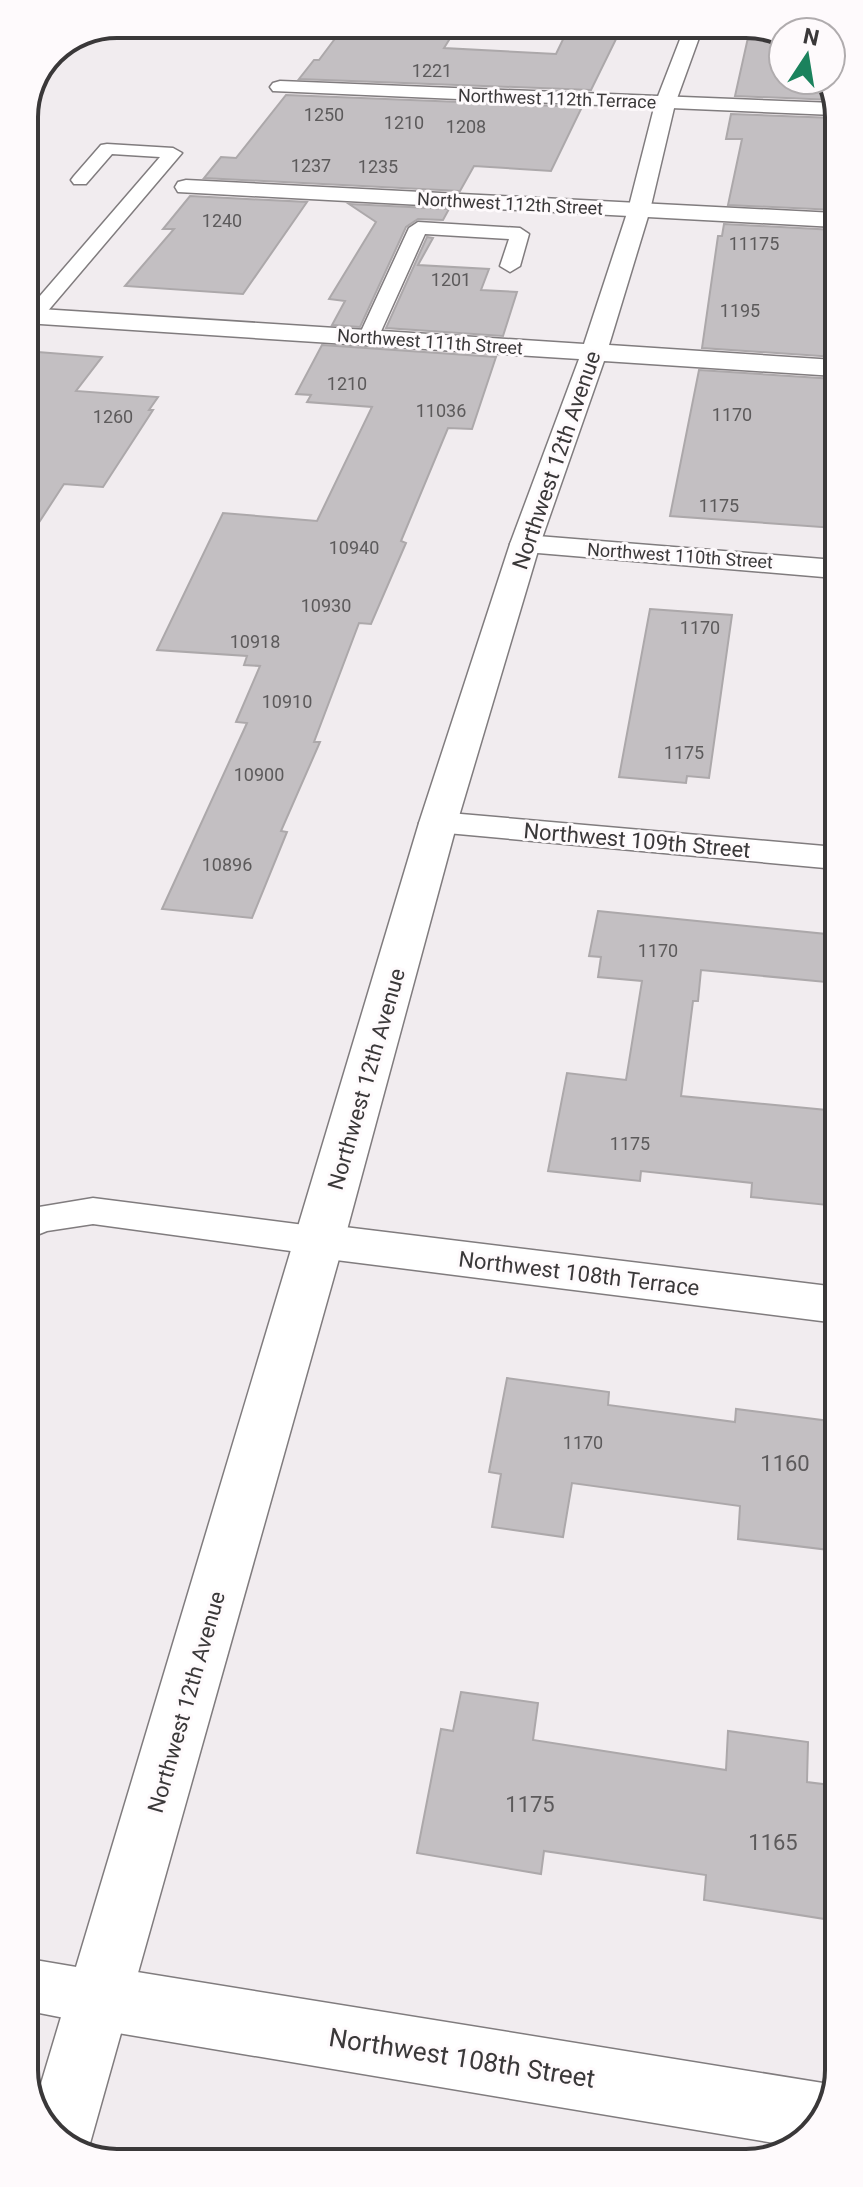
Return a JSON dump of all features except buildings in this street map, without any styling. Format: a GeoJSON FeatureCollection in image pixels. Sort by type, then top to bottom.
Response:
{"type":"FeatureCollection","features":[{"type":"Feature","properties":{"kind":"street","name":"Northwest 12th Avenue"},"geometry":{"type":"LineString","coordinates":[[62,2126],[438,823],[525,544],[594,353],[639,210],[665,104],[690,38]]}},
{"type":"Feature","properties":{"kind":"street","name":"Northwest 112th Terrace"},"geometry":{"type":"LineString","coordinates":[[280,87],[824,109]]}},
{"type":"Feature","properties":{"kind":"street","name":"Northwest 112th Street"},"geometry":{"type":"LineString","coordinates":[[186,187],[825,219]]}},
{"type":"Feature","properties":{"kind":"street","name":"Northwest 111th Street"},"geometry":{"type":"LineString","coordinates":[[38,316],[825,367]]}},
{"type":"Feature","properties":{"kind":"street","name":"Northwest 110th Street"},"geometry":{"type":"LineString","coordinates":[[525,544],[825,568]]}},
{"type":"Feature","properties":{"kind":"street","name":"Northwest 109th Street"},"geometry":{"type":"LineString","coordinates":[[438,823],[825,857]]}},
{"type":"Feature","properties":{"kind":"street","name":"Northwest 108th Terrace"},"geometry":{"type":"LineString","coordinates":[[320,1241],[825,1304]]}},
{"type":"Feature","properties":{"kind":"street","name":"Northwest 108th Street"},"geometry":{"type":"LineString","coordinates":[[100,1998],[811,2115]]}},
{"type":"Feature","properties":{"kind":"lane"},"geometry":{"type":"LineString","coordinates":[[38,306],[173,153],[107,149],[80,180]]}},
{"type":"Feature","properties":{"kind":"lane"},"geometry":{"type":"LineString","coordinates":[[368,338],[418,228],[520,234],[510,266]]}},
{"type":"Feature","properties":{"kind":"lane"},"geometry":{"type":"LineString","coordinates":[[38,1220],[93,1211],[320,1241]]}},
{"type":"Feature","properties":{"kind":"lane"},"geometry":{"type":"LineString","coordinates":[[38,1987],[100,1998]]}}]}
